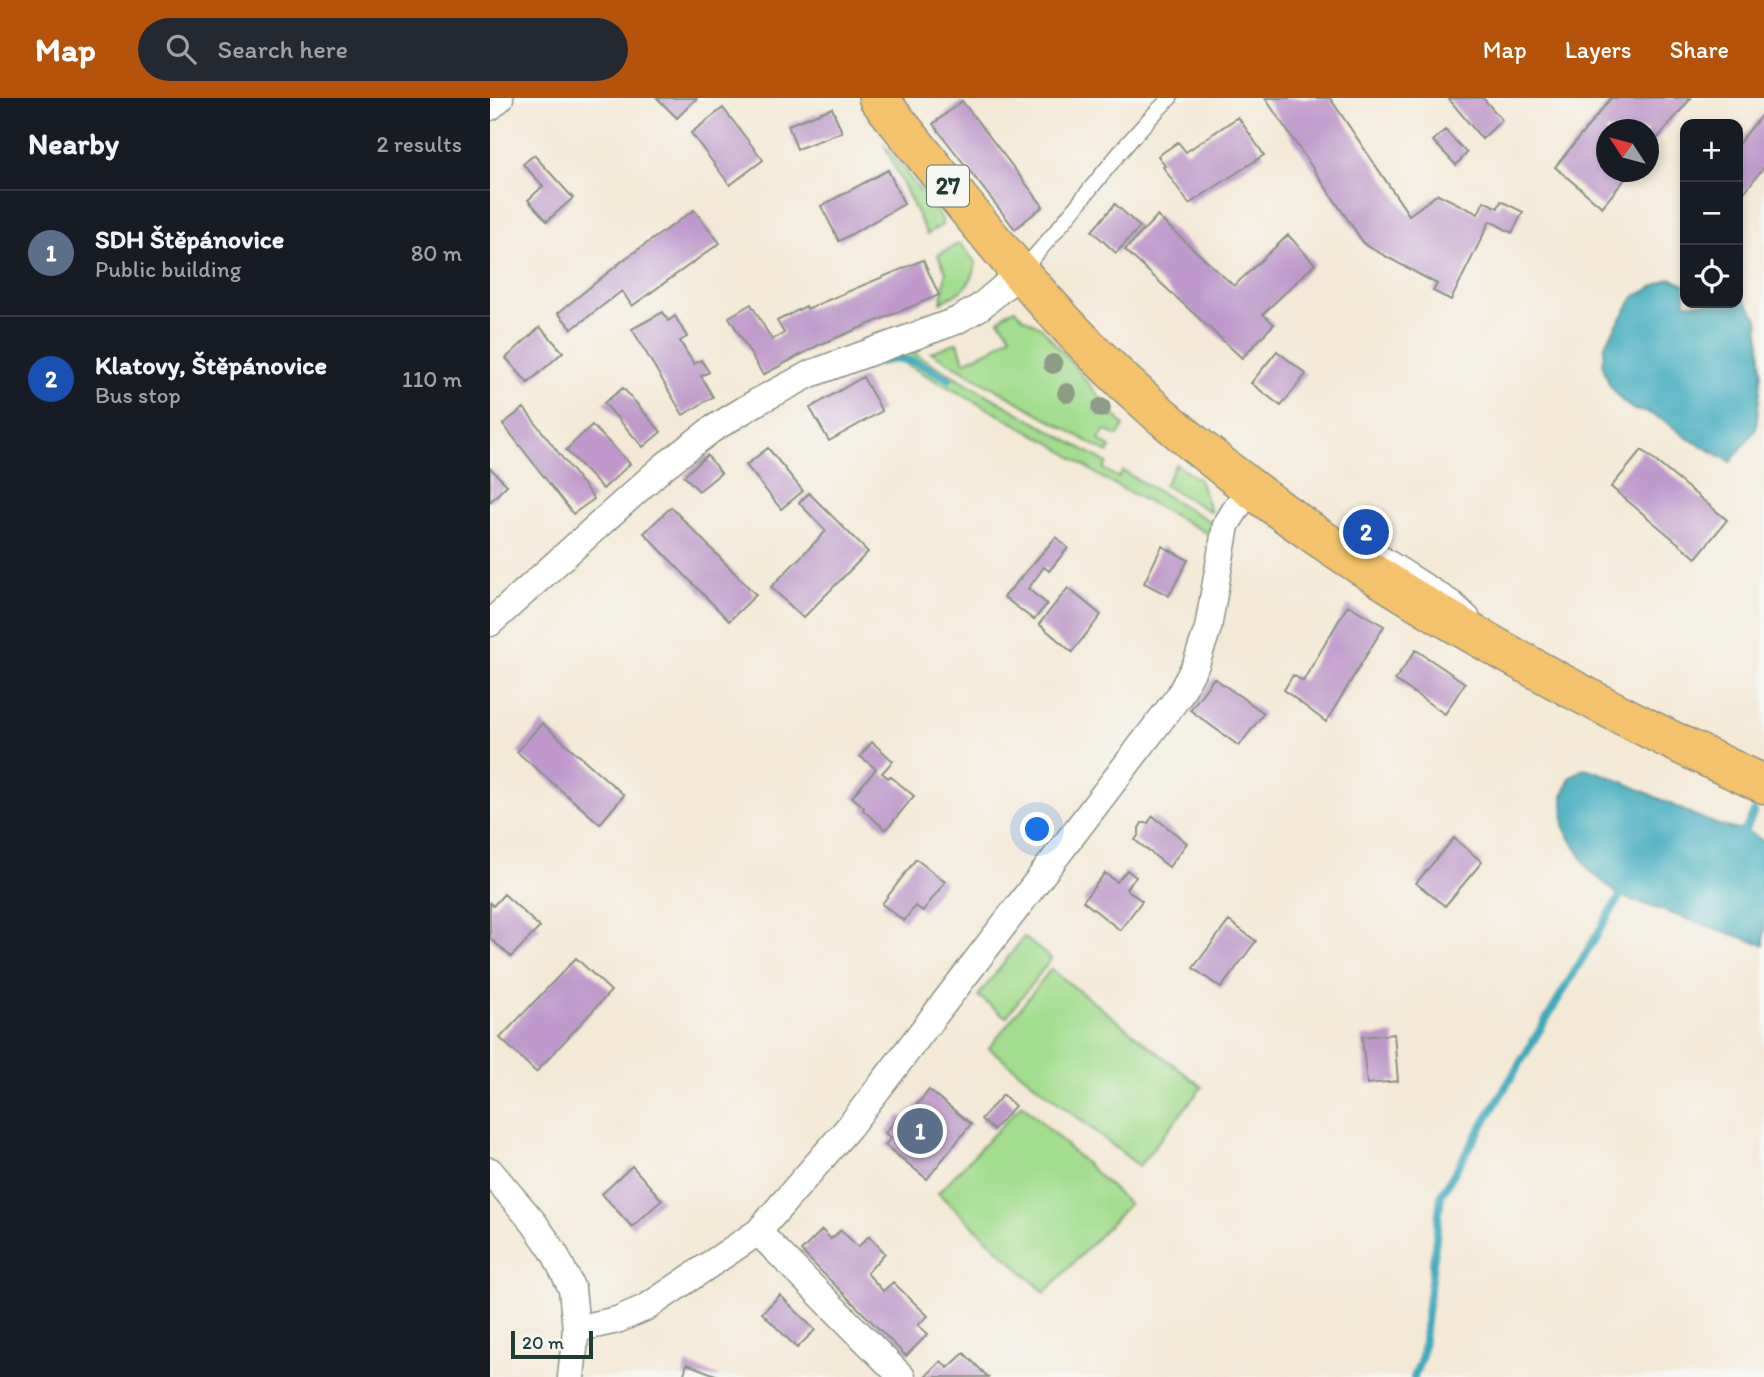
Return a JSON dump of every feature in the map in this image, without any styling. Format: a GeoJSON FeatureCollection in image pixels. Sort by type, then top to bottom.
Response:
{"type":"FeatureCollection","features":[{"type":"Feature","properties":{"kind":"main road","name":"27"},"geometry":{"type":"LineString","coordinates":[[878,98],[1020,273],[1123,382],[1250,488],[1317,537],[1407,595],[1528,665],[1647,727],[1764,783]]}},
{"type":"Feature","properties":{"kind":"street"},"geometry":{"type":"LineString","coordinates":[[490,107],[500,98]]}},
{"type":"Feature","properties":{"kind":"street"},"geometry":{"type":"LineString","coordinates":[[490,623],[663,467],[712,430],[810,374],[956,321],[980,306],[1020,273]]}},
{"type":"Feature","properties":{"kind":"street"},"geometry":{"type":"LineString","coordinates":[[576,1329],[617,1320],[647,1307],[758,1232],[849,1127],[1179,696],[1196,664],[1208,628],[1226,525],[1250,488]]}},
{"type":"Feature","properties":{"kind":"street"},"geometry":{"type":"LineString","coordinates":[[490,1171],[534,1223],[554,1252],[572,1289],[576,1329],[571,1377]]}},
{"type":"Feature","properties":{"kind":"street"},"geometry":{"type":"LineString","coordinates":[[758,1232],[902,1377]]}},
{"type":"Feature","properties":{"kind":"lane"},"geometry":{"type":"LineString","coordinates":[[1020,273],[1064,224],[1145,122],[1170,98]]}},
{"type":"Feature","properties":{"kind":"green space"},"geometry":{"type":"Polygon","coordinates":[[[883,143],[942,219],[942,225],[927,234],[883,143]]]}},
{"type":"Feature","properties":{"kind":"green space"},"geometry":{"type":"Polygon","coordinates":[[[960,243],[976,263],[975,270],[964,287],[941,302],[946,272],[938,255],[960,243]]]}},
{"type":"Feature","properties":{"kind":"green space"},"geometry":{"type":"Polygon","coordinates":[[[1015,309],[1024,318],[1042,328],[1124,426],[1118,436],[1105,430],[1099,440],[1111,448],[1108,453],[931,352],[958,342],[964,362],[992,349],[1011,335],[999,320],[1015,309]]]}},
{"type":"Feature","properties":{"kind":"green space"},"geometry":{"type":"Polygon","coordinates":[[[913,349],[917,355],[1107,463],[1104,469],[1118,478],[1123,471],[1211,522],[1209,534],[1104,479],[1051,443],[907,365],[896,355],[913,349]]]}},
{"type":"Feature","properties":{"kind":"green space"},"geometry":{"type":"Polygon","coordinates":[[[1176,464],[1199,480],[1211,512],[1164,485],[1176,464]]]}},
{"type":"Feature","properties":{"kind":"green space"},"geometry":{"type":"Polygon","coordinates":[[[1024,937],[1051,959],[1006,1017],[978,996],[1024,937]]]}},
{"type":"Feature","properties":{"kind":"green space"},"geometry":{"type":"Polygon","coordinates":[[[1051,969],[1202,1087],[1139,1166],[989,1048],[1051,969]]]}},
{"type":"Feature","properties":{"kind":"green space"},"geometry":{"type":"Polygon","coordinates":[[[1022,1104],[1129,1204],[1045,1293],[938,1193],[1022,1104]]]}},
{"type":"Feature","properties":{"kind":"water"},"geometry":{"type":"Polygon","coordinates":[[[1670,278],[1680,283],[1680,308],[1743,308],[1743,299],[1758,318],[1762,370],[1756,429],[1731,462],[1687,438],[1665,421],[1649,413],[1634,410],[1623,402],[1609,384],[1602,364],[1605,344],[1634,297],[1670,278]]]}},
{"type":"Feature","properties":{"kind":"water"},"geometry":{"type":"Polygon","coordinates":[[[1584,768],[1619,780],[1719,825],[1747,832],[1764,842],[1764,945],[1620,896],[1589,870],[1564,828],[1563,797],[1570,777],[1584,768]]]}},
{"type":"Feature","properties":{"kind":"building"},"geometry":{"type":"Polygon","coordinates":[[[657,98],[697,98],[677,118],[657,98]]]}},
{"type":"Feature","properties":{"kind":"building"},"geometry":{"type":"Polygon","coordinates":[[[1265,98],[1330,98],[1409,215],[1438,194],[1478,214],[1484,201],[1498,208],[1501,201],[1523,212],[1512,233],[1490,221],[1451,300],[1433,291],[1437,284],[1365,245],[1265,98]]]}},
{"type":"Feature","properties":{"kind":"building"},"geometry":{"type":"Polygon","coordinates":[[[1448,98],[1483,98],[1502,120],[1482,139],[1448,98]]]}},
{"type":"Feature","properties":{"kind":"building"},"geometry":{"type":"Polygon","coordinates":[[[1611,98],[1691,98],[1659,137],[1659,119],[1596,119],[1596,182],[1623,182],[1602,207],[1555,167],[1611,98]]]}},
{"type":"Feature","properties":{"kind":"building"},"geometry":{"type":"Polygon","coordinates":[[[962,101],[1043,206],[1015,229],[933,124],[962,101]]]}},
{"type":"Feature","properties":{"kind":"building"},"geometry":{"type":"Polygon","coordinates":[[[723,108],[763,160],[730,185],[691,133],[723,108]]]}},
{"type":"Feature","properties":{"kind":"building"},"geometry":{"type":"Polygon","coordinates":[[[832,108],[842,132],[797,149],[788,125],[832,108]]]}},
{"type":"Feature","properties":{"kind":"building"},"geometry":{"type":"Polygon","coordinates":[[[1764,112],[1764,167],[1743,194],[1743,182],[1743,138],[1764,112]]]}},
{"type":"Feature","properties":{"kind":"building"},"geometry":{"type":"Polygon","coordinates":[[[1238,117],[1264,155],[1189,204],[1158,156],[1178,142],[1186,152],[1238,117]]]}},
{"type":"Feature","properties":{"kind":"building"},"geometry":{"type":"Polygon","coordinates":[[[1445,130],[1467,153],[1456,165],[1433,141],[1445,130]]]}},
{"type":"Feature","properties":{"kind":"building"},"geometry":{"type":"Polygon","coordinates":[[[534,155],[573,198],[547,221],[528,200],[543,186],[523,164],[534,155]]]}},
{"type":"Feature","properties":{"kind":"building"},"geometry":{"type":"Polygon","coordinates":[[[888,170],[904,204],[839,241],[821,206],[888,170]]]}},
{"type":"Feature","properties":{"kind":"building"},"geometry":{"type":"Polygon","coordinates":[[[1115,204],[1140,227],[1116,253],[1092,231],[1115,204]]]}},
{"type":"Feature","properties":{"kind":"building"},"geometry":{"type":"Polygon","coordinates":[[[694,210],[720,243],[632,306],[622,291],[572,329],[558,313],[626,258],[694,210]]]}},
{"type":"Feature","properties":{"kind":"building"},"geometry":{"type":"Polygon","coordinates":[[[1157,216],[1234,286],[1288,235],[1315,264],[1263,314],[1274,324],[1242,358],[1125,250],[1157,216]]]}},
{"type":"Feature","properties":{"kind":"building"},"geometry":{"type":"Polygon","coordinates":[[[923,260],[939,295],[819,345],[763,375],[729,317],[751,304],[772,340],[784,333],[777,321],[806,306],[807,309],[923,260]]]}},
{"type":"Feature","properties":{"kind":"building"},"geometry":{"type":"Polygon","coordinates":[[[663,312],[668,321],[675,316],[687,337],[680,341],[687,353],[694,364],[701,360],[709,372],[701,376],[713,397],[683,415],[632,329],[663,312]]]}},
{"type":"Feature","properties":{"kind":"building"},"geometry":{"type":"Polygon","coordinates":[[[540,327],[563,352],[528,383],[506,358],[540,327]]]}},
{"type":"Feature","properties":{"kind":"building"},"geometry":{"type":"Polygon","coordinates":[[[1277,351],[1306,374],[1281,406],[1251,383],[1277,351]]]}},
{"type":"Feature","properties":{"kind":"building"},"geometry":{"type":"Polygon","coordinates":[[[863,377],[882,411],[829,441],[810,408],[863,377]]]}},
{"type":"Feature","properties":{"kind":"building"},"geometry":{"type":"Polygon","coordinates":[[[623,388],[661,432],[643,447],[604,403],[623,388]]]}},
{"type":"Feature","properties":{"kind":"building"},"geometry":{"type":"Polygon","coordinates":[[[524,408],[594,499],[573,514],[503,424],[524,408]]]}},
{"type":"Feature","properties":{"kind":"building"},"geometry":{"type":"Polygon","coordinates":[[[592,425],[630,464],[603,489],[566,450],[592,425]]]}},
{"type":"Feature","properties":{"kind":"building"},"geometry":{"type":"Polygon","coordinates":[[[768,448],[803,491],[781,509],[746,465],[768,448]]]}},
{"type":"Feature","properties":{"kind":"building"},"geometry":{"type":"Polygon","coordinates":[[[1642,450],[1727,520],[1696,558],[1611,487],[1642,450]]]}},
{"type":"Feature","properties":{"kind":"building"},"geometry":{"type":"Polygon","coordinates":[[[707,455],[721,473],[699,491],[684,476],[707,455]]]}},
{"type":"Feature","properties":{"kind":"building"},"geometry":{"type":"Polygon","coordinates":[[[490,468],[507,485],[490,502],[490,468]]]}},
{"type":"Feature","properties":{"kind":"building"},"geometry":{"type":"Polygon","coordinates":[[[809,493],[868,552],[803,618],[771,587],[826,531],[799,503],[809,493]]]}},
{"type":"Feature","properties":{"kind":"building"},"geometry":{"type":"Polygon","coordinates":[[[671,507],[756,595],[729,621],[644,533],[671,507]]]}},
{"type":"Feature","properties":{"kind":"building"},"geometry":{"type":"Polygon","coordinates":[[[1056,537],[1068,548],[1049,571],[1044,567],[1028,589],[1047,604],[1034,620],[1004,597],[1056,537]]]}},
{"type":"Feature","properties":{"kind":"building"},"geometry":{"type":"Polygon","coordinates":[[[1162,546],[1188,560],[1169,596],[1144,583],[1162,546]]]}},
{"type":"Feature","properties":{"kind":"building"},"geometry":{"type":"Polygon","coordinates":[[[1068,588],[1101,615],[1072,652],[1039,624],[1068,588]]]}},
{"type":"Feature","properties":{"kind":"building"},"geometry":{"type":"Polygon","coordinates":[[[1348,605],[1384,626],[1326,722],[1284,690],[1293,675],[1303,681],[1348,605]]]}},
{"type":"Feature","properties":{"kind":"building"},"geometry":{"type":"Polygon","coordinates":[[[1416,650],[1465,683],[1445,714],[1395,680],[1416,650]]]}},
{"type":"Feature","properties":{"kind":"building"},"geometry":{"type":"Polygon","coordinates":[[[1214,678],[1264,713],[1239,746],[1190,710],[1214,678]]]}},
{"type":"Feature","properties":{"kind":"building"},"geometry":{"type":"Polygon","coordinates":[[[542,723],[624,795],[600,824],[517,752],[542,723]]]}},
{"type":"Feature","properties":{"kind":"building"},"geometry":{"type":"Polygon","coordinates":[[[872,742],[893,761],[882,773],[888,778],[890,776],[914,796],[886,830],[852,797],[876,769],[860,756],[872,742]]]}},
{"type":"Feature","properties":{"kind":"building"},"geometry":{"type":"Polygon","coordinates":[[[1153,816],[1187,843],[1169,867],[1135,840],[1142,823],[1148,823],[1153,816]]]}},
{"type":"Feature","properties":{"kind":"building"},"geometry":{"type":"Polygon","coordinates":[[[1454,838],[1482,862],[1445,906],[1416,883],[1454,838]]]}},
{"type":"Feature","properties":{"kind":"building"},"geometry":{"type":"Polygon","coordinates":[[[916,859],[945,882],[923,911],[915,906],[904,921],[882,904],[916,859]]]}},
{"type":"Feature","properties":{"kind":"building"},"geometry":{"type":"Polygon","coordinates":[[[1127,870],[1136,877],[1126,889],[1142,901],[1120,930],[1083,901],[1105,873],[1117,882],[1127,870]]]}},
{"type":"Feature","properties":{"kind":"building"},"geometry":{"type":"Polygon","coordinates":[[[504,894],[540,927],[511,957],[490,938],[490,903],[493,906],[504,894]]]}},
{"type":"Feature","properties":{"kind":"building"},"geometry":{"type":"Polygon","coordinates":[[[1229,921],[1256,941],[1221,988],[1193,968],[1229,921]]]}},
{"type":"Feature","properties":{"kind":"building"},"geometry":{"type":"Polygon","coordinates":[[[576,958],[611,991],[536,1072],[500,1038],[576,958]]]}},
{"type":"Feature","properties":{"kind":"building"},"geometry":{"type":"Polygon","coordinates":[[[1394,1034],[1398,1081],[1367,1084],[1362,1037],[1394,1034]]]}},
{"type":"Feature","properties":{"kind":"building"},"geometry":{"type":"Polygon","coordinates":[[[929,1090],[971,1124],[927,1179],[885,1145],[891,1138],[885,1133],[900,1115],[905,1119],[929,1090]]]}},
{"type":"Feature","properties":{"kind":"building"},"geometry":{"type":"Polygon","coordinates":[[[1003,1095],[1015,1106],[993,1130],[981,1119],[1003,1095]]]}},
{"type":"Feature","properties":{"kind":"building"},"geometry":{"type":"Polygon","coordinates":[[[632,1166],[662,1200],[632,1227],[602,1194],[632,1166]]]}},
{"type":"Feature","properties":{"kind":"building"},"geometry":{"type":"Polygon","coordinates":[[[822,1230],[831,1239],[841,1230],[858,1247],[869,1236],[885,1253],[867,1273],[883,1291],[893,1282],[928,1316],[918,1325],[928,1334],[906,1356],[801,1251],[822,1230]]]}},
{"type":"Feature","properties":{"kind":"building"},"geometry":{"type":"Polygon","coordinates":[[[780,1295],[815,1330],[797,1348],[762,1313],[780,1295]]]}},
{"type":"Feature","properties":{"kind":"building"},"geometry":{"type":"Polygon","coordinates":[[[964,1353],[988,1377],[925,1377],[941,1361],[948,1368],[964,1353]]]}},
{"type":"Feature","properties":{"kind":"building"},"geometry":{"type":"Polygon","coordinates":[[[687,1364],[721,1377],[683,1377],[687,1364]]]}},
{"type":"Feature","properties":{"kind":"waterway"},"geometry":{"type":"LineString","coordinates":[[880,362],[908,360],[949,379]]}},
{"type":"Feature","properties":{"kind":"waterway"},"geometry":{"type":"LineString","coordinates":[[1736,835],[1745,830],[1754,812]]}},
{"type":"Feature","properties":{"kind":"waterway"},"geometry":{"type":"LineString","coordinates":[[1414,1377],[1422,1356],[1441,1195],[1620,896],[1629,892]]}},
{"type":"Feature","properties":{"kind":"place","name":"Klatovy, Štěpánovice"},"geometry":{"type":"Point","coordinates":[1366,532]}},
{"type":"Feature","properties":{"kind":"place","name":"SDH Štěpánovice"},"geometry":{"type":"Point","coordinates":[920,1131]}}]}
